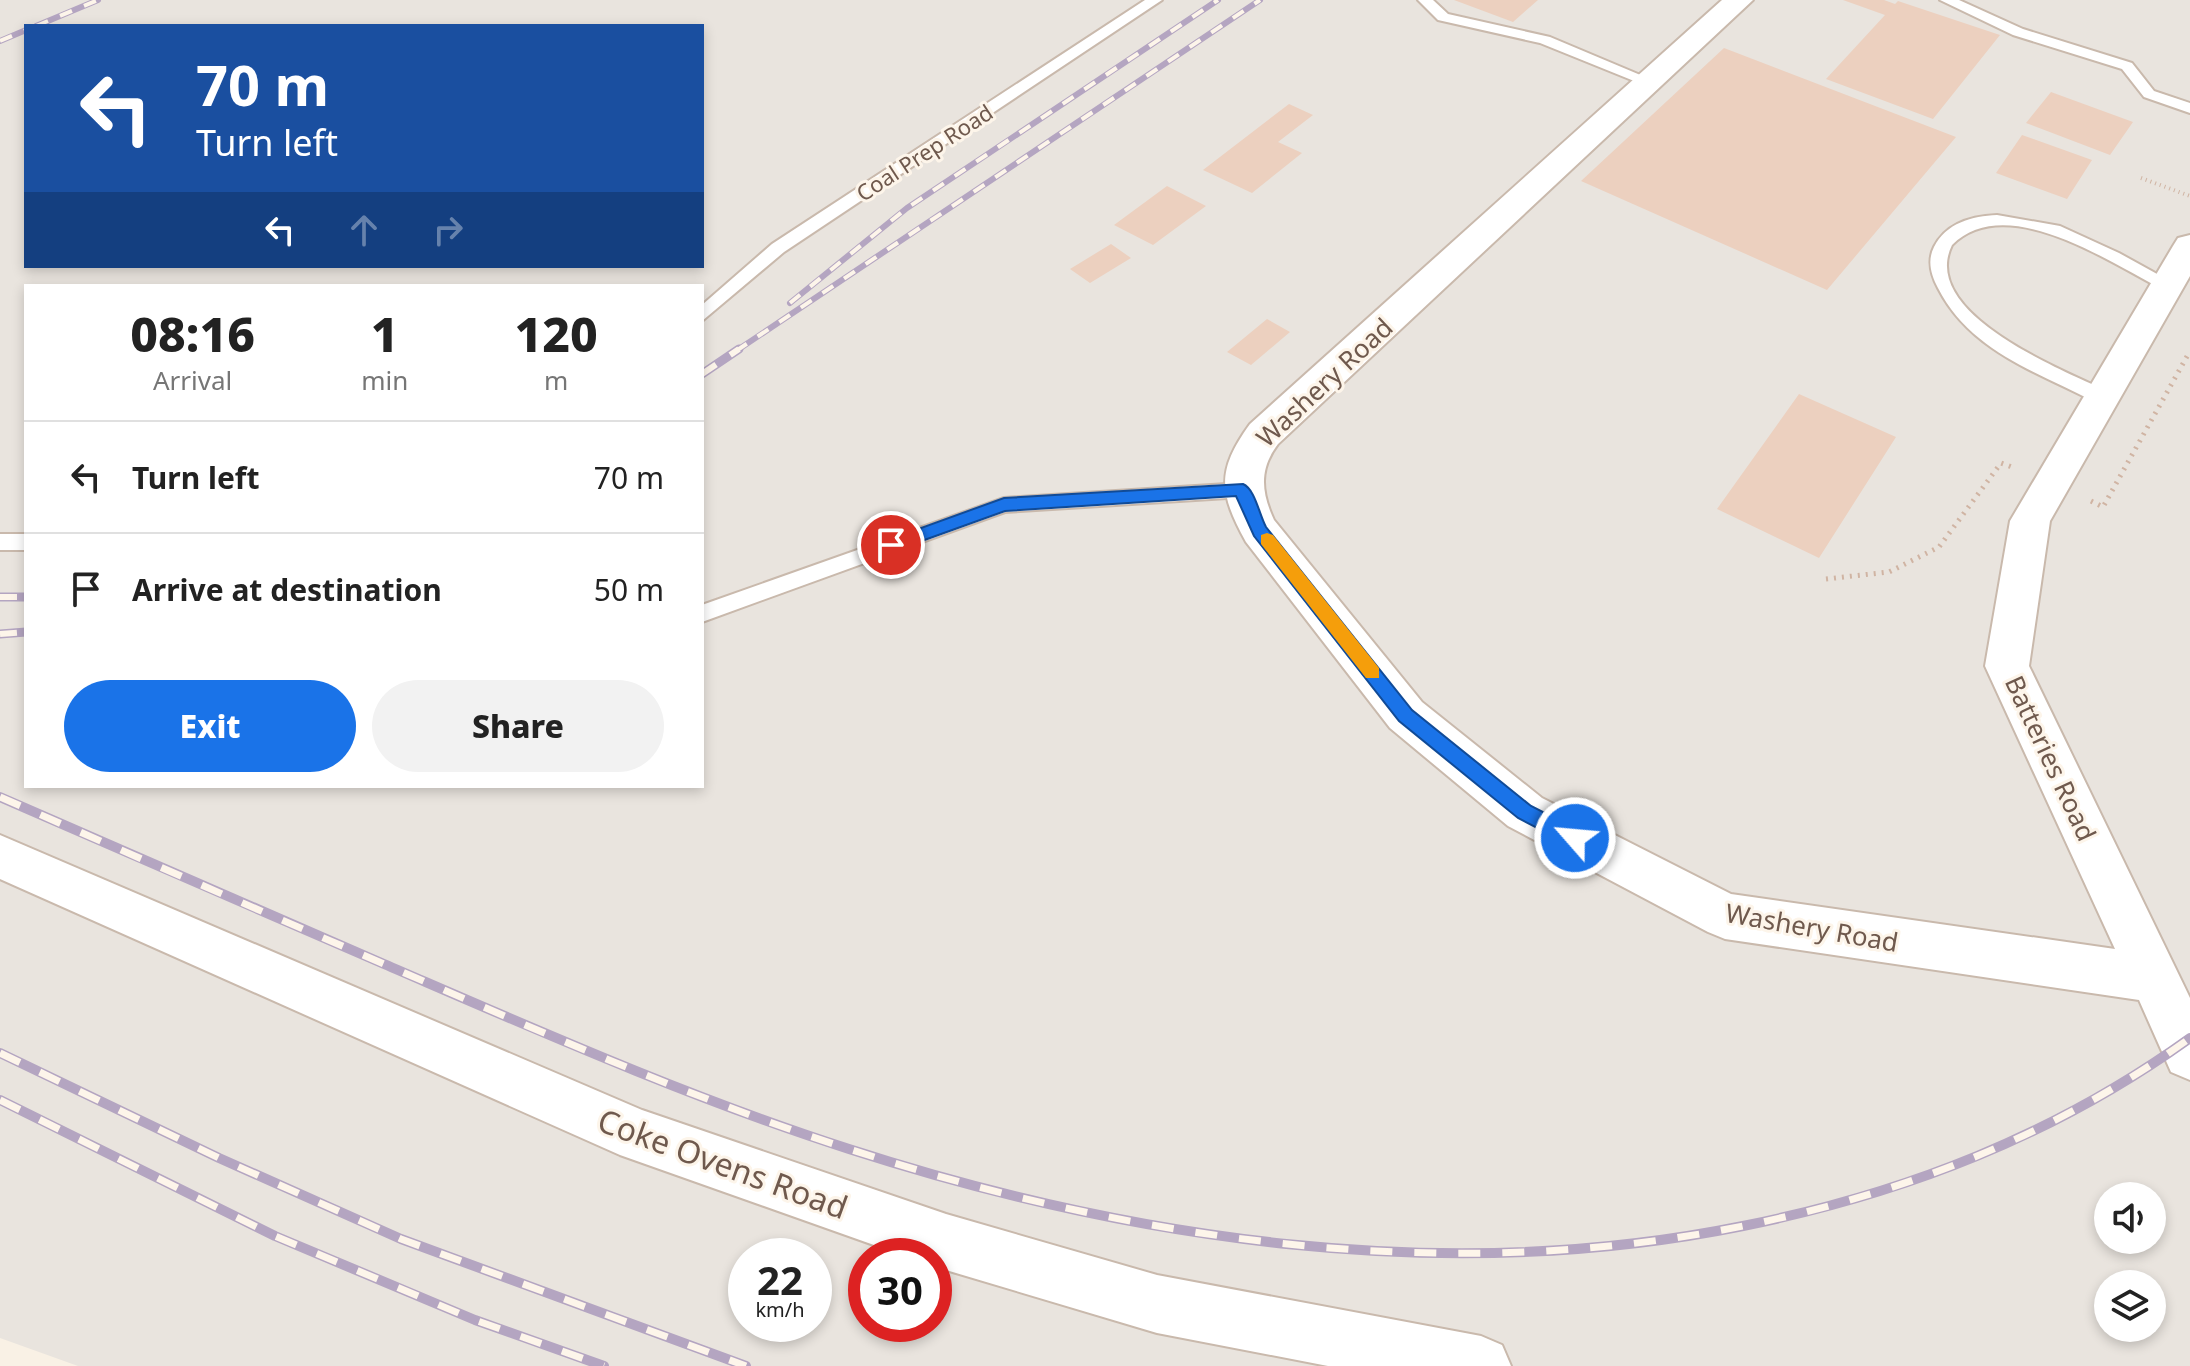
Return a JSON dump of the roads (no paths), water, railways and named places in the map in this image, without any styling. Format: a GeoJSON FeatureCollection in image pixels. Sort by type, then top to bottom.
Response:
{"type":"FeatureCollection","features":[{"type":"Feature","properties":{"kind":"street","name":"Washery Road"},"geometry":{"type":"LineString","coordinates":[[1739,0],[1264,434],[1246,456],[1243,490],[1248,510],[1260,531],[1406,715],[1525,812],[1725,916],[2156,979]]}},
{"type":"Feature","properties":{"kind":"street","name":"Batteries Road"},"geometry":{"type":"LineString","coordinates":[[2190,246],[2030,521],[2007,666],[2190,1054]]}},
{"type":"Feature","properties":{"kind":"street","name":"Coke Ovens Road"},"geometry":{"type":"LineString","coordinates":[[0,856],[639,1136],[946,1242],[1157,1304],[1481,1366]]}},
{"type":"Feature","properties":{"kind":"lane","name":"Coal Prep Road"},"geometry":{"type":"LineString","coordinates":[[704,313],[778,248],[1155,0]]}},
{"type":"Feature","properties":{"kind":"lane"},"geometry":{"type":"LineString","coordinates":[[1425,0],[1443,17],[1545,40],[1649,82]]}},
{"type":"Feature","properties":{"kind":"lane"},"geometry":{"type":"LineString","coordinates":[[1947,0],[2018,32],[2127,66],[2149,94],[2190,108]]}},
{"type":"Feature","properties":{"kind":"lane"},"geometry":{"type":"LineString","coordinates":[[2102,397],[1990,339],[1959,307],[1938,270],[1942,245],[1958,228],[1977,221],[2019,221],[2060,234],[2168,285]]}},
{"type":"Feature","properties":{"kind":"lane"},"geometry":{"type":"LineString","coordinates":[[704,613],[1004,505],[1243,490]]}},
{"type":"Feature","properties":{"kind":"lane"},"geometry":{"type":"LineString","coordinates":[[0,542],[24,542]]}},
{"type":"Feature","properties":{"kind":"railway"},"geometry":{"type":"LineString","coordinates":[[41,24],[98,0]]}},
{"type":"Feature","properties":{"kind":"railway"},"geometry":{"type":"LineString","coordinates":[[790,303],[907,208],[1218,0]]}},
{"type":"Feature","properties":{"kind":"railway"},"geometry":{"type":"LineString","coordinates":[[736,351],[1260,0]]}},
{"type":"Feature","properties":{"kind":"railway"},"geometry":{"type":"LineString","coordinates":[[0,41],[24,31]]}},
{"type":"Feature","properties":{"kind":"railway"},"geometry":{"type":"LineString","coordinates":[[704,373],[739,349]]}},
{"type":"Feature","properties":{"kind":"railway"},"geometry":{"type":"LineString","coordinates":[[0,597],[24,597]]}},
{"type":"Feature","properties":{"kind":"railway"},"geometry":{"type":"LineString","coordinates":[[0,634],[24,632]]}},
{"type":"Feature","properties":{"kind":"railway"},"geometry":{"type":"LineString","coordinates":[[0,797],[556,1038],[790,1129],[957,1181],[1067,1208],[1179,1230],[1292,1244],[1405,1252],[1519,1252],[1631,1244],[1743,1226],[1863,1196],[1977,1156],[2086,1104],[2190,1038]]}},
{"type":"Feature","properties":{"kind":"railway"},"geometry":{"type":"LineString","coordinates":[[0,1053],[219,1158],[401,1239],[746,1366]]}},
{"type":"Feature","properties":{"kind":"railway"},"geometry":{"type":"LineString","coordinates":[[0,1100],[275,1236],[475,1320],[604,1366]]}}]}
